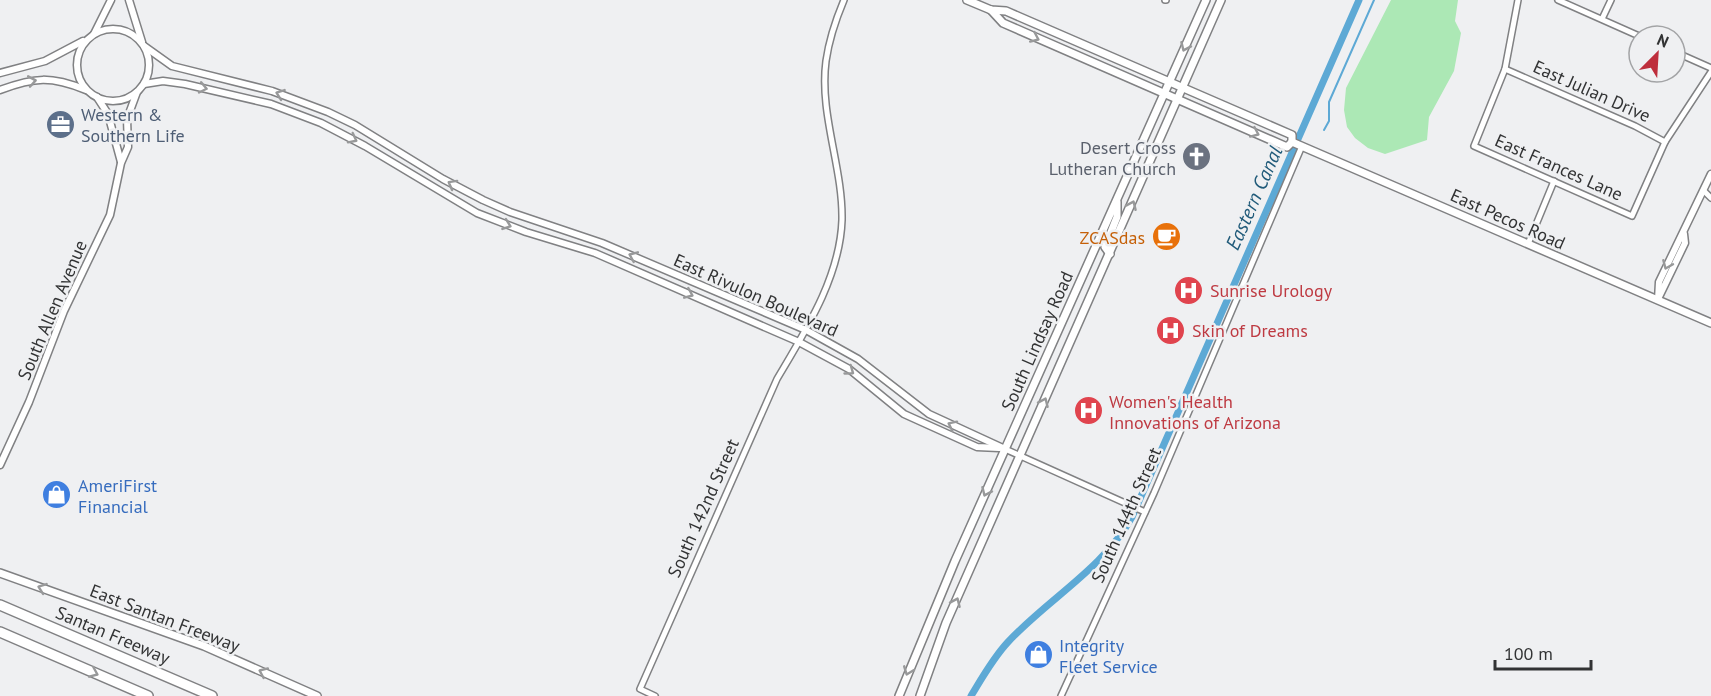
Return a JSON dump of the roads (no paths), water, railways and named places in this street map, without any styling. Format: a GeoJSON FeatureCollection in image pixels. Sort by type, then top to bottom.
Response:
{"type":"FeatureCollection","features":[{"type":"Feature","properties":{"kind":"highway"},"geometry":{"type":"LineString","coordinates":[[0,597],[36,620]]}},
{"type":"Feature","properties":{"kind":"highway","name":"Santan Freeway"},"geometry":{"type":"LineString","coordinates":[[0,605],[212,696]]}},
{"type":"Feature","properties":{"kind":"highway"},"geometry":{"type":"LineString","coordinates":[[0,632],[148,696]]}},
{"type":"Feature","properties":{"kind":"highway"},"geometry":{"type":"LineString","coordinates":[[0,638],[40,650]]}},
{"type":"Feature","properties":{"kind":"main road","name":"East Pecos Road"},"geometry":{"type":"LineString","coordinates":[[967,0],[991,10],[1006,11],[1182,86],[1292,135],[1292,142],[1287,147],[1163,94],[1003,23],[991,10]]}},
{"type":"Feature","properties":{"kind":"main road","name":"South Lindsay Road"},"geometry":{"type":"LineString","coordinates":[[899,696],[924,632],[1206,0]]}},
{"type":"Feature","properties":{"kind":"main road","name":"South Lindsay Road"},"geometry":{"type":"LineString","coordinates":[[920,696],[946,623],[1221,0]]}},
{"type":"Feature","properties":{"kind":"main road","name":"East Pecos Road"},"geometry":{"type":"LineString","coordinates":[[1292,142],[1711,323]]}},
{"type":"Feature","properties":{"kind":"main road"},"geometry":{"type":"LineString","coordinates":[[1110,254],[1105,247],[1117,217],[1117,196]]}},
{"type":"Feature","properties":{"kind":"main road","name":"East Santan Freeway"},"geometry":{"type":"LineString","coordinates":[[0,573],[204,646],[317,696]]}},
{"type":"Feature","properties":{"kind":"street"},"geometry":{"type":"LineString","coordinates":[[87,90],[76,69],[77,57],[111,0]]}},
{"type":"Feature","properties":{"kind":"street"},"geometry":{"type":"LineString","coordinates":[[0,90],[16,84],[50,78],[87,90],[97,98],[118,101],[137,92],[144,84],[150,65],[129,0]]}},
{"type":"Feature","properties":{"kind":"street","name":"South 142nd Street"},"geometry":{"type":"LineString","coordinates":[[655,696],[640,689],[747,443],[777,379],[806,330],[830,277],[842,220],[840,180],[826,97],[826,62],[835,22],[844,0]]}},
{"type":"Feature","properties":{"kind":"street"},"geometry":{"type":"LineString","coordinates":[[1505,69],[1518,0]]}},
{"type":"Feature","properties":{"kind":"street"},"geometry":{"type":"LineString","coordinates":[[1558,0],[1627,31]]}},
{"type":"Feature","properties":{"kind":"street"},"geometry":{"type":"LineString","coordinates":[[1602,20],[1611,0]]}},
{"type":"Feature","properties":{"kind":"street"},"geometry":{"type":"LineString","coordinates":[[0,73],[45,61],[91,35],[116,28],[127,31],[143,45]]}},
{"type":"Feature","properties":{"kind":"street","name":"East Rivulon Boulevard"},"geometry":{"type":"LineString","coordinates":[[143,45],[172,66],[272,91],[328,112],[364,130],[442,179],[492,204],[602,243],[806,330],[858,359],[929,414],[1005,449]]}},
{"type":"Feature","properties":{"kind":"street"},"geometry":{"type":"LineString","coordinates":[[1665,142],[1711,70],[1687,58]]}},
{"type":"Feature","properties":{"kind":"street","name":"East Julian Drive"},"geometry":{"type":"LineString","coordinates":[[1505,69],[1635,126],[1665,142]]}},
{"type":"Feature","properties":{"kind":"street","name":"East Frances Lane"},"geometry":{"type":"LineString","coordinates":[[1505,69],[1474,146],[1632,216],[1665,142]]}},
{"type":"Feature","properties":{"kind":"street","name":"East Rivulon Boulevard"},"geometry":{"type":"LineString","coordinates":[[144,84],[172,81],[242,96],[290,111],[365,146],[485,216],[595,253],[799,342],[849,369],[904,414],[977,447],[1005,449]]}},
{"type":"Feature","properties":{"kind":"street","name":"South Allen Avenue"},"geometry":{"type":"LineString","coordinates":[[0,465],[30,402],[64,311],[106,225],[117,191],[121,163],[128,147],[127,118],[137,92]]}},
{"type":"Feature","properties":{"kind":"street","name":"South Allen Avenue"},"geometry":{"type":"LineString","coordinates":[[97,98],[108,114],[121,163]]}},
{"type":"Feature","properties":{"kind":"street","name":"South 144th Street"},"geometry":{"type":"LineString","coordinates":[[1061,696],[1301,146]]}},
{"type":"Feature","properties":{"kind":"street"},"geometry":{"type":"LineString","coordinates":[[1658,300],[1667,286],[1685,243],[1684,234],[1707,191],[1711,174]]}},
{"type":"Feature","properties":{"kind":"street"},"geometry":{"type":"LineString","coordinates":[[1528,244],[1554,181]]}},
{"type":"Feature","properties":{"kind":"street"},"geometry":{"type":"LineString","coordinates":[[1707,191],[1711,198]]}},
{"type":"Feature","properties":{"kind":"street"},"geometry":{"type":"LineString","coordinates":[[1005,449],[1143,511]]}},
{"type":"Feature","properties":{"kind":"waterway","name":"Eastern Canal"},"geometry":{"type":"LineString","coordinates":[[971,696],[1008,642],[1091,568],[1120,536],[1132,517],[1359,0]]}},
{"type":"Feature","properties":{"kind":"waterway"},"geometry":{"type":"LineString","coordinates":[[1324,130],[1329,121],[1329,102],[1374,0]]}},
{"type":"Feature","properties":{"kind":"place","name":"Western & Southern Life"},"geometry":{"type":"Point","coordinates":[60,124]}},
{"type":"Feature","properties":{"kind":"place","name":"Desert Cross Lutheran Church"},"geometry":{"type":"Point","coordinates":[1197,157]}},
{"type":"Feature","properties":{"kind":"place","name":"ZCASdas"},"geometry":{"type":"Point","coordinates":[1166,237]}},
{"type":"Feature","properties":{"kind":"place","name":"Sunrise Urology"},"geometry":{"type":"Point","coordinates":[1189,290]}},
{"type":"Feature","properties":{"kind":"place","name":"Skin of Dreams"},"geometry":{"type":"Point","coordinates":[1171,330]}},
{"type":"Feature","properties":{"kind":"place","name":"Women's Health Innovations of Arizona"},"geometry":{"type":"Point","coordinates":[1088,411]}},
{"type":"Feature","properties":{"kind":"place","name":"AmeriFirst Financial"},"geometry":{"type":"Point","coordinates":[57,495]}},
{"type":"Feature","properties":{"kind":"place","name":"Integrity Fleet Service"},"geometry":{"type":"Point","coordinates":[1038,655]}}]}
